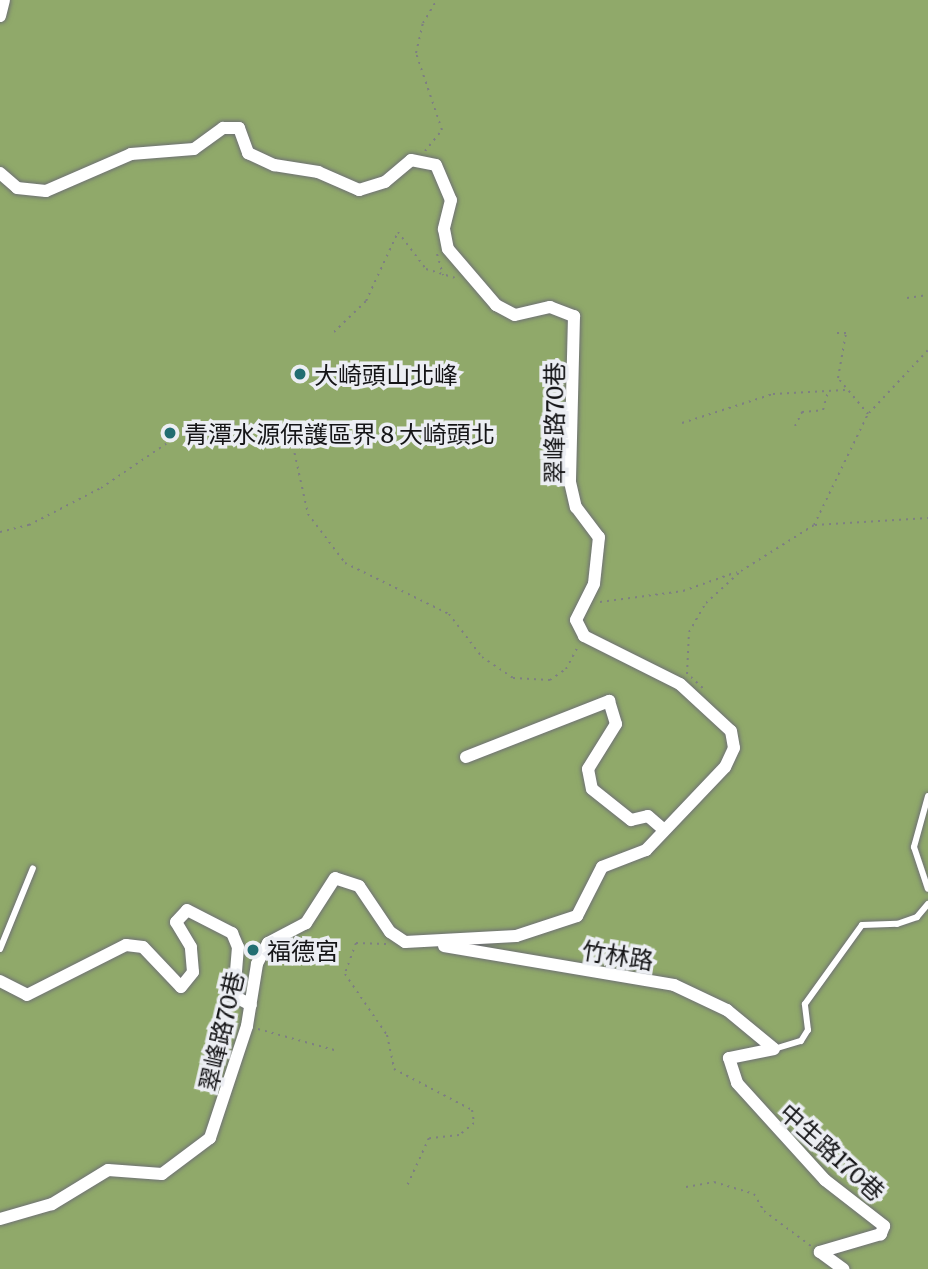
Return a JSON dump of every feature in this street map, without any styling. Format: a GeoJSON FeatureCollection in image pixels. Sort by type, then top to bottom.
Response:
{"type":"FeatureCollection","features":[{"type":"Feature","properties":{"kind":"street"},"geometry":{"type":"LineString","coordinates":[[0,16],[4,0]]}},
{"type":"Feature","properties":{"kind":"street"},"geometry":{"type":"LineString","coordinates":[[0,173],[16,188],[46,191],[131,154],[194,149],[223,128],[239,128],[248,152],[257,157],[359,190],[423,158]]}},
{"type":"Feature","properties":{"kind":"street","name":"翠峰路70巷"},"geometry":{"type":"LineString","coordinates":[[0,1219],[52,1204],[108,1170],[162,1174],[210,1138],[247,1026],[257,964],[268,943],[306,923],[335,878],[359,886],[390,932],[418,946],[516,936],[577,916],[602,867],[646,850],[725,767],[734,748],[731,731],[709,710],[652,666],[584,636],[576,620],[585,604],[599,537],[576,507],[570,482],[574,316],[550,307],[515,315],[496,305],[448,249],[445,178],[423,158]]}},
{"type":"Feature","properties":{"kind":"street"},"geometry":{"type":"LineString","coordinates":[[467,757],[609,701],[616,724],[588,769],[592,789],[631,820],[648,816],[664,830]]}},
{"type":"Feature","properties":{"kind":"street"},"geometry":{"type":"LineString","coordinates":[[0,981],[27,995],[126,945],[143,947],[181,987],[193,972],[191,947],[176,922],[187,910],[232,933],[238,947],[234,996],[251,1005]]}},
{"type":"Feature","properties":{"kind":"street","name":"竹林路"},"geometry":{"type":"LineString","coordinates":[[438,944],[674,985],[727,1010],[774,1049]]}},
{"type":"Feature","properties":{"kind":"street","name":"中生路170巷"},"geometry":{"type":"LineString","coordinates":[[774,1049],[729,1058],[737,1083],[825,1180],[884,1226],[881,1234],[820,1252]]}},
{"type":"Feature","properties":{"kind":"street"},"geometry":{"type":"LineString","coordinates":[[820,1252],[844,1269]]}},
{"type":"Feature","properties":{"kind":"lane"},"geometry":{"type":"LineString","coordinates":[[928,796],[914,847],[928,889]]}},
{"type":"Feature","properties":{"kind":"lane"},"geometry":{"type":"LineString","coordinates":[[0,949],[33,868]]}},
{"type":"Feature","properties":{"kind":"lane"},"geometry":{"type":"LineString","coordinates":[[774,1049],[802,1041],[808,1030],[805,1004],[855,932],[917,917],[928,904]]}},
{"type":"Feature","properties":{"kind":"path"},"geometry":{"type":"LineString","coordinates":[[423,158],[442,130],[416,53],[423,23],[437,0]]}},
{"type":"Feature","properties":{"kind":"path"},"geometry":{"type":"LineString","coordinates":[[334,332],[366,301],[398,232],[426,269],[451,279],[469,274]]}},
{"type":"Feature","properties":{"kind":"path"},"geometry":{"type":"LineString","coordinates":[[907,298],[928,295]]}},
{"type":"Feature","properties":{"kind":"path"},"geometry":{"type":"LineString","coordinates":[[834,332],[846,333],[838,379],[869,414]]}},
{"type":"Feature","properties":{"kind":"path"},"geometry":{"type":"LineString","coordinates":[[814,525],[869,414],[928,350]]}},
{"type":"Feature","properties":{"kind":"path"},"geometry":{"type":"LineString","coordinates":[[795,426],[802,412],[823,410],[828,390]]}},
{"type":"Feature","properties":{"kind":"path"},"geometry":{"type":"LineString","coordinates":[[682,423],[773,394],[846,390]]}},
{"type":"Feature","properties":{"kind":"path"},"geometry":{"type":"LineString","coordinates":[[0,532],[29,525],[101,488],[198,422],[256,424],[293,446],[308,514],[345,563],[449,614],[482,657],[503,671],[550,680],[566,669],[584,636]]}},
{"type":"Feature","properties":{"kind":"path"},"geometry":{"type":"LineString","coordinates":[[709,710],[710,698],[687,674],[689,632],[706,603],[741,571],[814,525],[928,518]]}},
{"type":"Feature","properties":{"kind":"path"},"geometry":{"type":"LineString","coordinates":[[585,604],[683,592],[741,571]]}},
{"type":"Feature","properties":{"kind":"path"},"geometry":{"type":"LineString","coordinates":[[393,946],[356,943],[345,974],[387,1035],[394,1069],[472,1110],[474,1123],[459,1135],[429,1139],[406,1188]]}},
{"type":"Feature","properties":{"kind":"path"},"geometry":{"type":"LineString","coordinates":[[247,1026],[334,1050]]}},
{"type":"Feature","properties":{"kind":"path"},"geometry":{"type":"LineString","coordinates":[[686,1186],[714,1182],[754,1194],[764,1211],[820,1252]]}},
{"type":"Feature","properties":{"kind":"green space"},"geometry":{"type":"Polygon","coordinates":[[[0,0],[928,0],[928,1269],[0,1269],[0,0]]]}},
{"type":"Feature","properties":{"kind":"place","name":"大崎頭山北峰"},"geometry":{"type":"Point","coordinates":[300,374]}},
{"type":"Feature","properties":{"kind":"place","name":"青潭水源保護區界 8 大崎頭北"},"geometry":{"type":"Point","coordinates":[170,433]}},
{"type":"Feature","properties":{"kind":"place","name":"福德宮"},"geometry":{"type":"Point","coordinates":[253,950]}}]}
